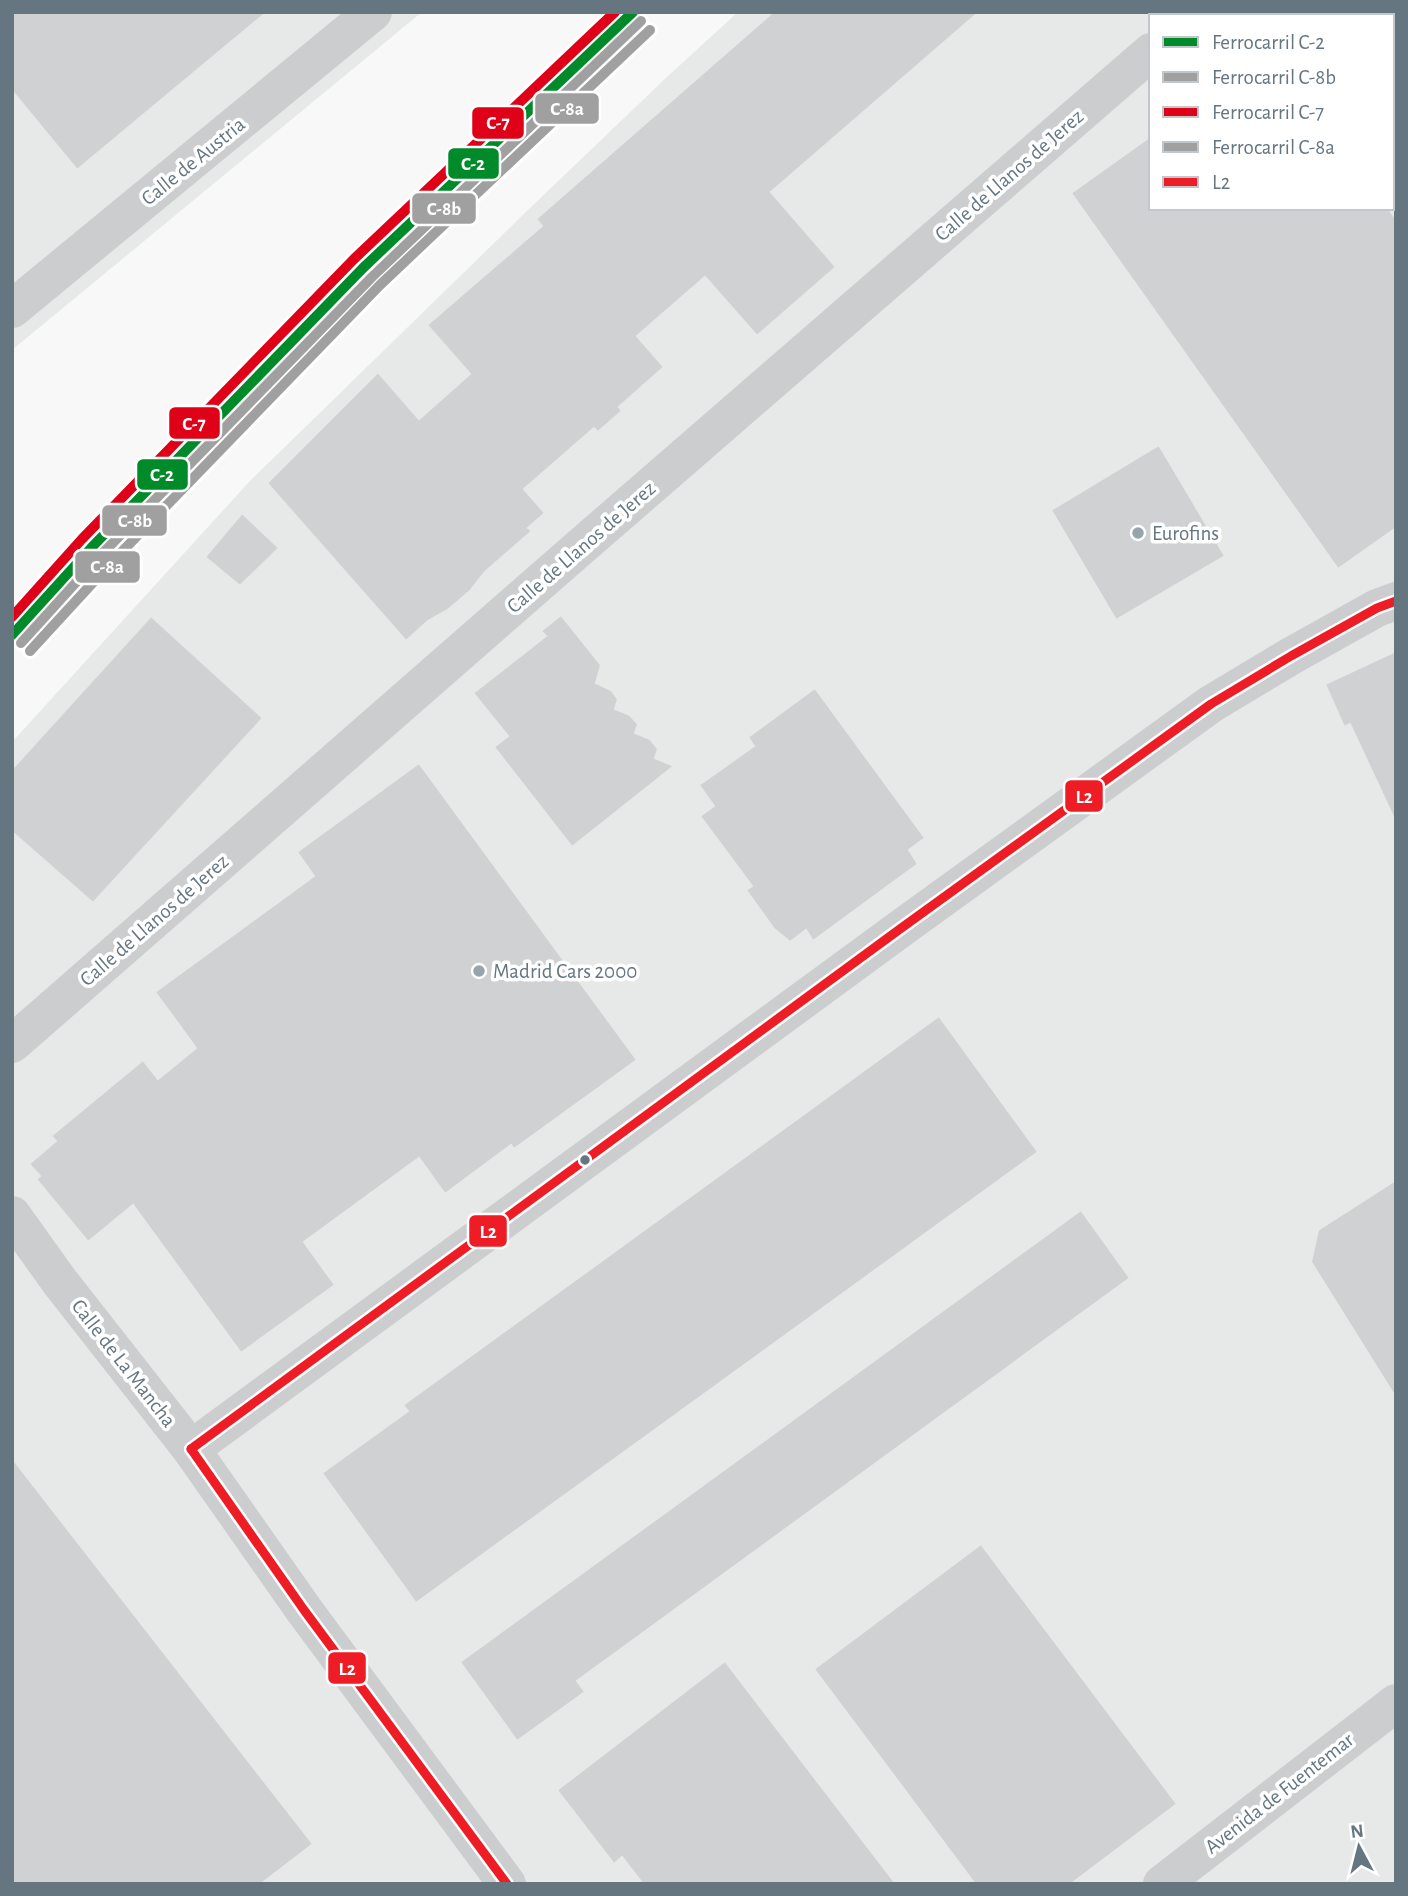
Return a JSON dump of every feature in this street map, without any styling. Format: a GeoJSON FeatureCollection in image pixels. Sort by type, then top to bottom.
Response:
{"type":"FeatureCollection","features":[{"type":"Feature","properties":{"kind":"street","name":"Calle de Austria"},"geometry":{"type":"LineString","coordinates":[[12,309],[373,12]]}},
{"type":"Feature","properties":{"kind":"street","name":"Calle de Llanos de Jerez"},"geometry":{"type":"LineString","coordinates":[[12,1044],[585,542],[1149,54]]}},
{"type":"Feature","properties":{"kind":"street"},"geometry":{"type":"LineString","coordinates":[[191,1449],[1211,704],[1377,608],[1396,601]]}},
{"type":"Feature","properties":{"kind":"street","name":"Calle de La Mancha"},"geometry":{"type":"LineString","coordinates":[[12,1215],[60,1282],[191,1449],[304,1610],[508,1884]]}},
{"type":"Feature","properties":{"kind":"street","name":"Avenida de Fuentemar"},"geometry":{"type":"LineString","coordinates":[[1162,1884],[1396,1703]]}},
{"type":"Feature","properties":{"kind":"shaded area"},"geometry":{"type":"Polygon","coordinates":[[[12,12],[422,12],[12,350],[12,12]]]}},
{"type":"Feature","properties":{"kind":"shaded area"},"geometry":{"type":"Polygon","coordinates":[[[738,12],[1396,12],[1396,1884],[12,1884],[12,742],[249,482],[530,208],[738,12]]]}},
{"type":"Feature","properties":{"kind":"building"},"geometry":{"type":"Polygon","coordinates":[[[12,12],[267,12],[77,170],[12,91],[12,12]]]}},
{"type":"Feature","properties":{"kind":"building"},"geometry":{"type":"Polygon","coordinates":[[[773,12],[979,12],[771,192],[836,267],[757,336],[705,277],[637,336],[664,367],[619,407],[622,411],[598,432],[594,428],[524,489],[545,513],[528,528],[532,531],[485,572],[470,591],[449,609],[428,621],[406,641],[267,483],[378,372],[419,419],[470,374],[427,325],[542,226],[536,219],[773,12]]]}},
{"type":"Feature","properties":{"kind":"building"},"geometry":{"type":"Polygon","coordinates":[[[1149,137],[1149,210],[1389,210],[1396,219],[1396,528],[1338,569],[1071,193],[1149,137]]]}},
{"type":"Feature","properties":{"kind":"building","name":"Eurofins"},"geometry":{"type":"Polygon","coordinates":[[[1159,445],[1225,556],[1116,620],[1051,510],[1159,445]]]}},
{"type":"Feature","properties":{"kind":"building"},"geometry":{"type":"Polygon","coordinates":[[[242,513],[279,548],[240,586],[205,557],[242,513]]]}},
{"type":"Feature","properties":{"kind":"building"},"geometry":{"type":"Polygon","coordinates":[[[561,615],[601,665],[596,683],[611,690],[618,699],[615,709],[630,715],[638,724],[635,733],[650,739],[658,749],[655,758],[674,766],[572,847],[494,747],[508,736],[473,693],[546,636],[541,631],[561,615]]]}},
{"type":"Feature","properties":{"kind":"building"},"geometry":{"type":"Polygon","coordinates":[[[151,616],[263,718],[93,903],[12,832],[12,769],[151,616]]]}},
{"type":"Feature","properties":{"kind":"building"},"geometry":{"type":"Polygon","coordinates":[[[1396,651],[1396,823],[1350,724],[1344,727],[1325,684],[1396,651]]]}},
{"type":"Feature","properties":{"kind":"building"},"geometry":{"type":"Polygon","coordinates":[[[815,688],[925,838],[909,850],[918,864],[813,941],[806,930],[790,942],[774,929],[746,890],[752,886],[700,816],[714,806],[699,785],[754,746],[748,737],[815,688]]]}},
{"type":"Feature","properties":{"kind":"building"},"geometry":{"type":"Polygon","coordinates":[[[419,763],[637,1060],[514,1149],[511,1145],[445,1194],[419,1158],[304,1242],[335,1285],[241,1353],[133,1205],[88,1242],[36,1179],[40,1176],[29,1164],[56,1141],[51,1136],[143,1060],[158,1079],[196,1048],[155,992],[314,876],[297,852],[419,763]]]}},
{"type":"Feature","properties":{"kind":"building"},"geometry":{"type":"Polygon","coordinates":[[[939,1016],[1038,1152],[416,1603],[322,1473],[408,1411],[403,1405],[939,1016]]]}},
{"type":"Feature","properties":{"kind":"building"},"geometry":{"type":"Polygon","coordinates":[[[1396,1180],[1396,1398],[1311,1262],[1318,1230],[1396,1180]]]}},
{"type":"Feature","properties":{"kind":"building"},"geometry":{"type":"Polygon","coordinates":[[[1081,1210],[1130,1278],[577,1681],[585,1692],[517,1741],[460,1662],[1081,1210]]]}},
{"type":"Feature","properties":{"kind":"building"},"geometry":{"type":"Polygon","coordinates":[[[12,1458],[313,1844],[261,1884],[12,1884],[12,1458]]]}},
{"type":"Feature","properties":{"kind":"building"},"geometry":{"type":"Polygon","coordinates":[[[981,1544],[1177,1804],[1071,1884],[975,1884],[814,1669],[981,1544]]]}},
{"type":"Feature","properties":{"kind":"building"},"geometry":{"type":"Polygon","coordinates":[[[725,1661],[896,1884],[643,1884],[622,1857],[614,1864],[557,1790],[725,1661]]]}},
{"type":"Feature","properties":{"kind":"rail line","name":"C-7"},"geometry":{"type":"LineString","coordinates":[[12,617],[82,539],[354,259],[615,12]]}},
{"type":"Feature","properties":{"kind":"rail line","name":"C-2"},"geometry":{"type":"LineString","coordinates":[[12,635],[91,548],[363,268],[633,12]]}},
{"type":"Feature","properties":{"kind":"rail line","name":"C-8b"},"geometry":{"type":"LineString","coordinates":[[21,643],[100,556],[372,277],[641,21]]}},
{"type":"Feature","properties":{"kind":"rail line","name":"C-8a"},"geometry":{"type":"LineString","coordinates":[[30,651],[109,565],[380,285],[650,30]]}},
{"type":"Feature","properties":{"kind":"transit line","name":"L2"},"geometry":{"type":"LineString","coordinates":[[191,1449],[1211,704],[1377,608],[1396,601]]}},
{"type":"Feature","properties":{"kind":"transit line","name":"L2"},"geometry":{"type":"LineString","coordinates":[[191,1449],[304,1610],[507,1884]]}},
{"type":"Feature","properties":{"kind":"place","name":"Eurofins"},"geometry":{"type":"Point","coordinates":[1138,533]}},
{"type":"Feature","properties":{"kind":"place","name":"Madrid Cars 2000"},"geometry":{"type":"Point","coordinates":[479,971]}}]}
